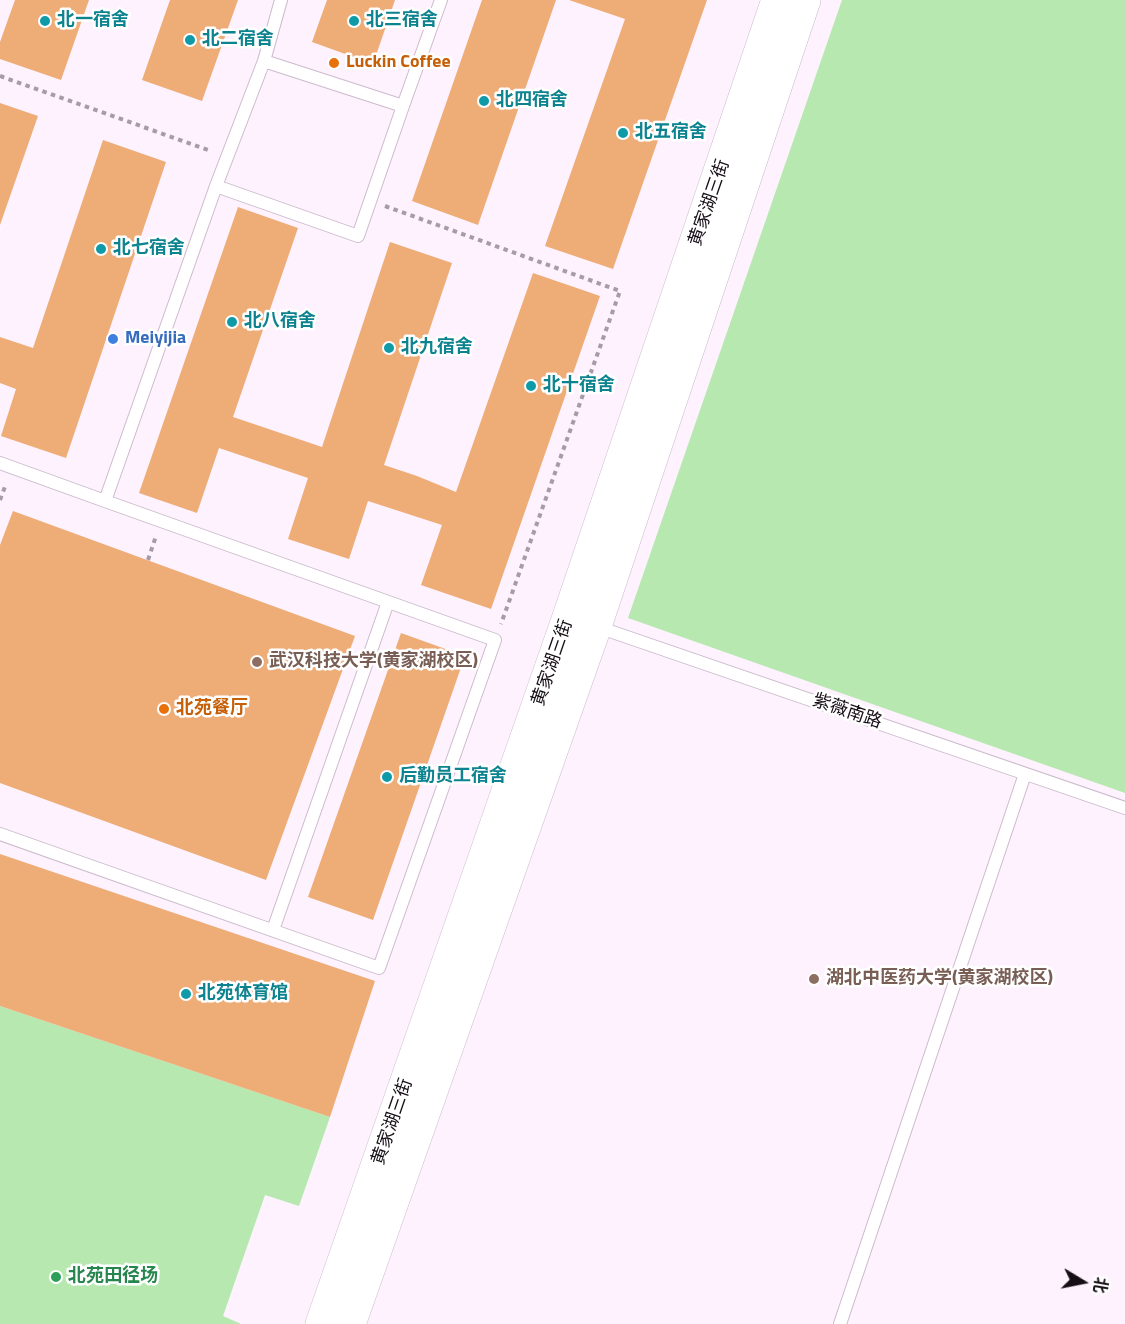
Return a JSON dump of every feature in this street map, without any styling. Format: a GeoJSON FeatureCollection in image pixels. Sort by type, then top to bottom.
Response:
{"type":"FeatureCollection","features":[{"type":"Feature","properties":{"kind":"street","name":"黄家湖三街"},"geometry":{"type":"LineString","coordinates":[[349,1324],[582,621],[778,0]]}},
{"type":"Feature","properties":{"kind":"street","name":"黄家湖三街"},"geometry":{"type":"LineString","coordinates":[[322,1324],[582,621],[804,0]]}},
{"type":"Feature","properties":{"kind":"lane"},"geometry":{"type":"LineString","coordinates":[[105,501],[216,186],[264,61],[281,0]]}},
{"type":"Feature","properties":{"kind":"lane"},"geometry":{"type":"LineString","coordinates":[[216,186],[358,236],[441,0]]}},
{"type":"Feature","properties":{"kind":"lane"},"geometry":{"type":"LineString","coordinates":[[264,61],[403,106]]}},
{"type":"Feature","properties":{"kind":"lane"},"geometry":{"type":"LineString","coordinates":[[0,463],[495,640],[379,968],[0,834]]}},
{"type":"Feature","properties":{"kind":"lane"},"geometry":{"type":"LineString","coordinates":[[273,930],[388,602]]}},
{"type":"Feature","properties":{"kind":"lane","name":"紫薇南路"},"geometry":{"type":"LineString","coordinates":[[582,621],[1125,808]]}},
{"type":"Feature","properties":{"kind":"lane"},"geometry":{"type":"LineString","coordinates":[[840,1324],[1025,774]]}},
{"type":"Feature","properties":{"kind":"path"},"geometry":{"type":"LineString","coordinates":[[0,76],[227,157]]}},
{"type":"Feature","properties":{"kind":"path"},"geometry":{"type":"LineString","coordinates":[[370,200],[620,291],[495,640]]}},
{"type":"Feature","properties":{"kind":"path"},"geometry":{"type":"LineString","coordinates":[[148,560],[161,521]]}},
{"type":"Feature","properties":{"kind":"green space"},"geometry":{"type":"Polygon","coordinates":[[[842,0],[1125,0],[1125,793],[628,618],[842,0]]]}},
{"type":"Feature","properties":{"kind":"green space"},"geometry":{"type":"Polygon","coordinates":[[[0,1006],[330,1117],[299,1206],[265,1195],[223,1316],[241,1324],[0,1324],[0,1006]]]}},
{"type":"Feature","properties":{"kind":"building","name":"北一宿舍"},"geometry":{"type":"Polygon","coordinates":[[[15,0],[89,0],[61,80],[0,59],[0,42],[15,0]]]}},
{"type":"Feature","properties":{"kind":"building","name":"北二宿舍"},"geometry":{"type":"Polygon","coordinates":[[[170,0],[238,0],[202,101],[142,80],[170,0]]]}},
{"type":"Feature","properties":{"kind":"building","name":"北三宿舍"},"geometry":{"type":"Polygon","coordinates":[[[327,0],[395,0],[373,64],[312,42],[327,0]]]}},
{"type":"Feature","properties":{"kind":"building","name":"北四宿舍"},"geometry":{"type":"Polygon","coordinates":[[[482,0],[556,0],[478,225],[412,201],[482,0]]]}},
{"type":"Feature","properties":{"kind":"building","name":"北五宿舍"},"geometry":{"type":"Polygon","coordinates":[[[569,0],[707,0],[613,269],[545,246],[625,19],[569,0]]]}},
{"type":"Feature","properties":{"kind":"building"},"geometry":{"type":"Polygon","coordinates":[[[0,103],[38,116],[0,225],[0,103]]]}},
{"type":"Feature","properties":{"kind":"building","name":"北七宿舍"},"geometry":{"type":"Polygon","coordinates":[[[103,140],[166,162],[66,458],[1,436],[16,389],[0,383],[0,337],[33,348],[103,140]]]}},
{"type":"Feature","properties":{"kind":"building"},"geometry":{"type":"Polygon","coordinates":[[[238,207],[298,228],[233,417],[322,447],[390,242],[452,263],[384,465],[456,492],[533,273],[600,296],[491,609],[421,585],[442,525],[368,501],[349,559],[288,539],[308,478],[219,448],[197,513],[139,493],[238,207]]]}},
{"type":"Feature","properties":{"kind":"building","name":"北苑餐厅"},"geometry":{"type":"Polygon","coordinates":[[[13,511],[355,636],[266,880],[0,783],[0,545],[13,511]]]}},
{"type":"Feature","properties":{"kind":"building","name":"后勤员工宿舍"},"geometry":{"type":"Polygon","coordinates":[[[401,633],[465,656],[373,920],[308,897],[401,633]]]}},
{"type":"Feature","properties":{"kind":"building","name":"北苑体育馆"},"geometry":{"type":"Polygon","coordinates":[[[0,854],[375,981],[330,1117],[0,1006],[0,854]]]}},
{"type":"Feature","properties":{"kind":"place","name":"北一宿舍"},"geometry":{"type":"Point","coordinates":[45,21]}},
{"type":"Feature","properties":{"kind":"place","name":"北三宿舍"},"geometry":{"type":"Point","coordinates":[354,21]}},
{"type":"Feature","properties":{"kind":"place","name":"北二宿舍"},"geometry":{"type":"Point","coordinates":[190,40]}},
{"type":"Feature","properties":{"kind":"place","name":"Luckin Coffee"},"geometry":{"type":"Point","coordinates":[334,63]}},
{"type":"Feature","properties":{"kind":"place","name":"北四宿舍"},"geometry":{"type":"Point","coordinates":[484,101]}},
{"type":"Feature","properties":{"kind":"place","name":"北五宿舍"},"geometry":{"type":"Point","coordinates":[623,133]}},
{"type":"Feature","properties":{"kind":"place","name":"北七宿舍"},"geometry":{"type":"Point","coordinates":[101,249]}},
{"type":"Feature","properties":{"kind":"place","name":"北八宿舍"},"geometry":{"type":"Point","coordinates":[232,322]}},
{"type":"Feature","properties":{"kind":"place","name":"Meiyijia"},"geometry":{"type":"Point","coordinates":[113,339]}},
{"type":"Feature","properties":{"kind":"place","name":"北九宿舍"},"geometry":{"type":"Point","coordinates":[389,348]}},
{"type":"Feature","properties":{"kind":"place","name":"北十宿舍"},"geometry":{"type":"Point","coordinates":[531,386]}},
{"type":"Feature","properties":{"kind":"place","name":"武汉科技大学(黄家湖校区)"},"geometry":{"type":"Point","coordinates":[257,662]}},
{"type":"Feature","properties":{"kind":"place","name":"北苑餐厅"},"geometry":{"type":"Point","coordinates":[164,709]}},
{"type":"Feature","properties":{"kind":"place","name":"后勤员工宿舍"},"geometry":{"type":"Point","coordinates":[387,777]}},
{"type":"Feature","properties":{"kind":"place","name":"湖北中医药大学(黄家湖校区)"},"geometry":{"type":"Point","coordinates":[814,979]}},
{"type":"Feature","properties":{"kind":"place","name":"北苑体育馆"},"geometry":{"type":"Point","coordinates":[186,994]}},
{"type":"Feature","properties":{"kind":"place","name":"北苑田径场"},"geometry":{"type":"Point","coordinates":[56,1277]}}]}
